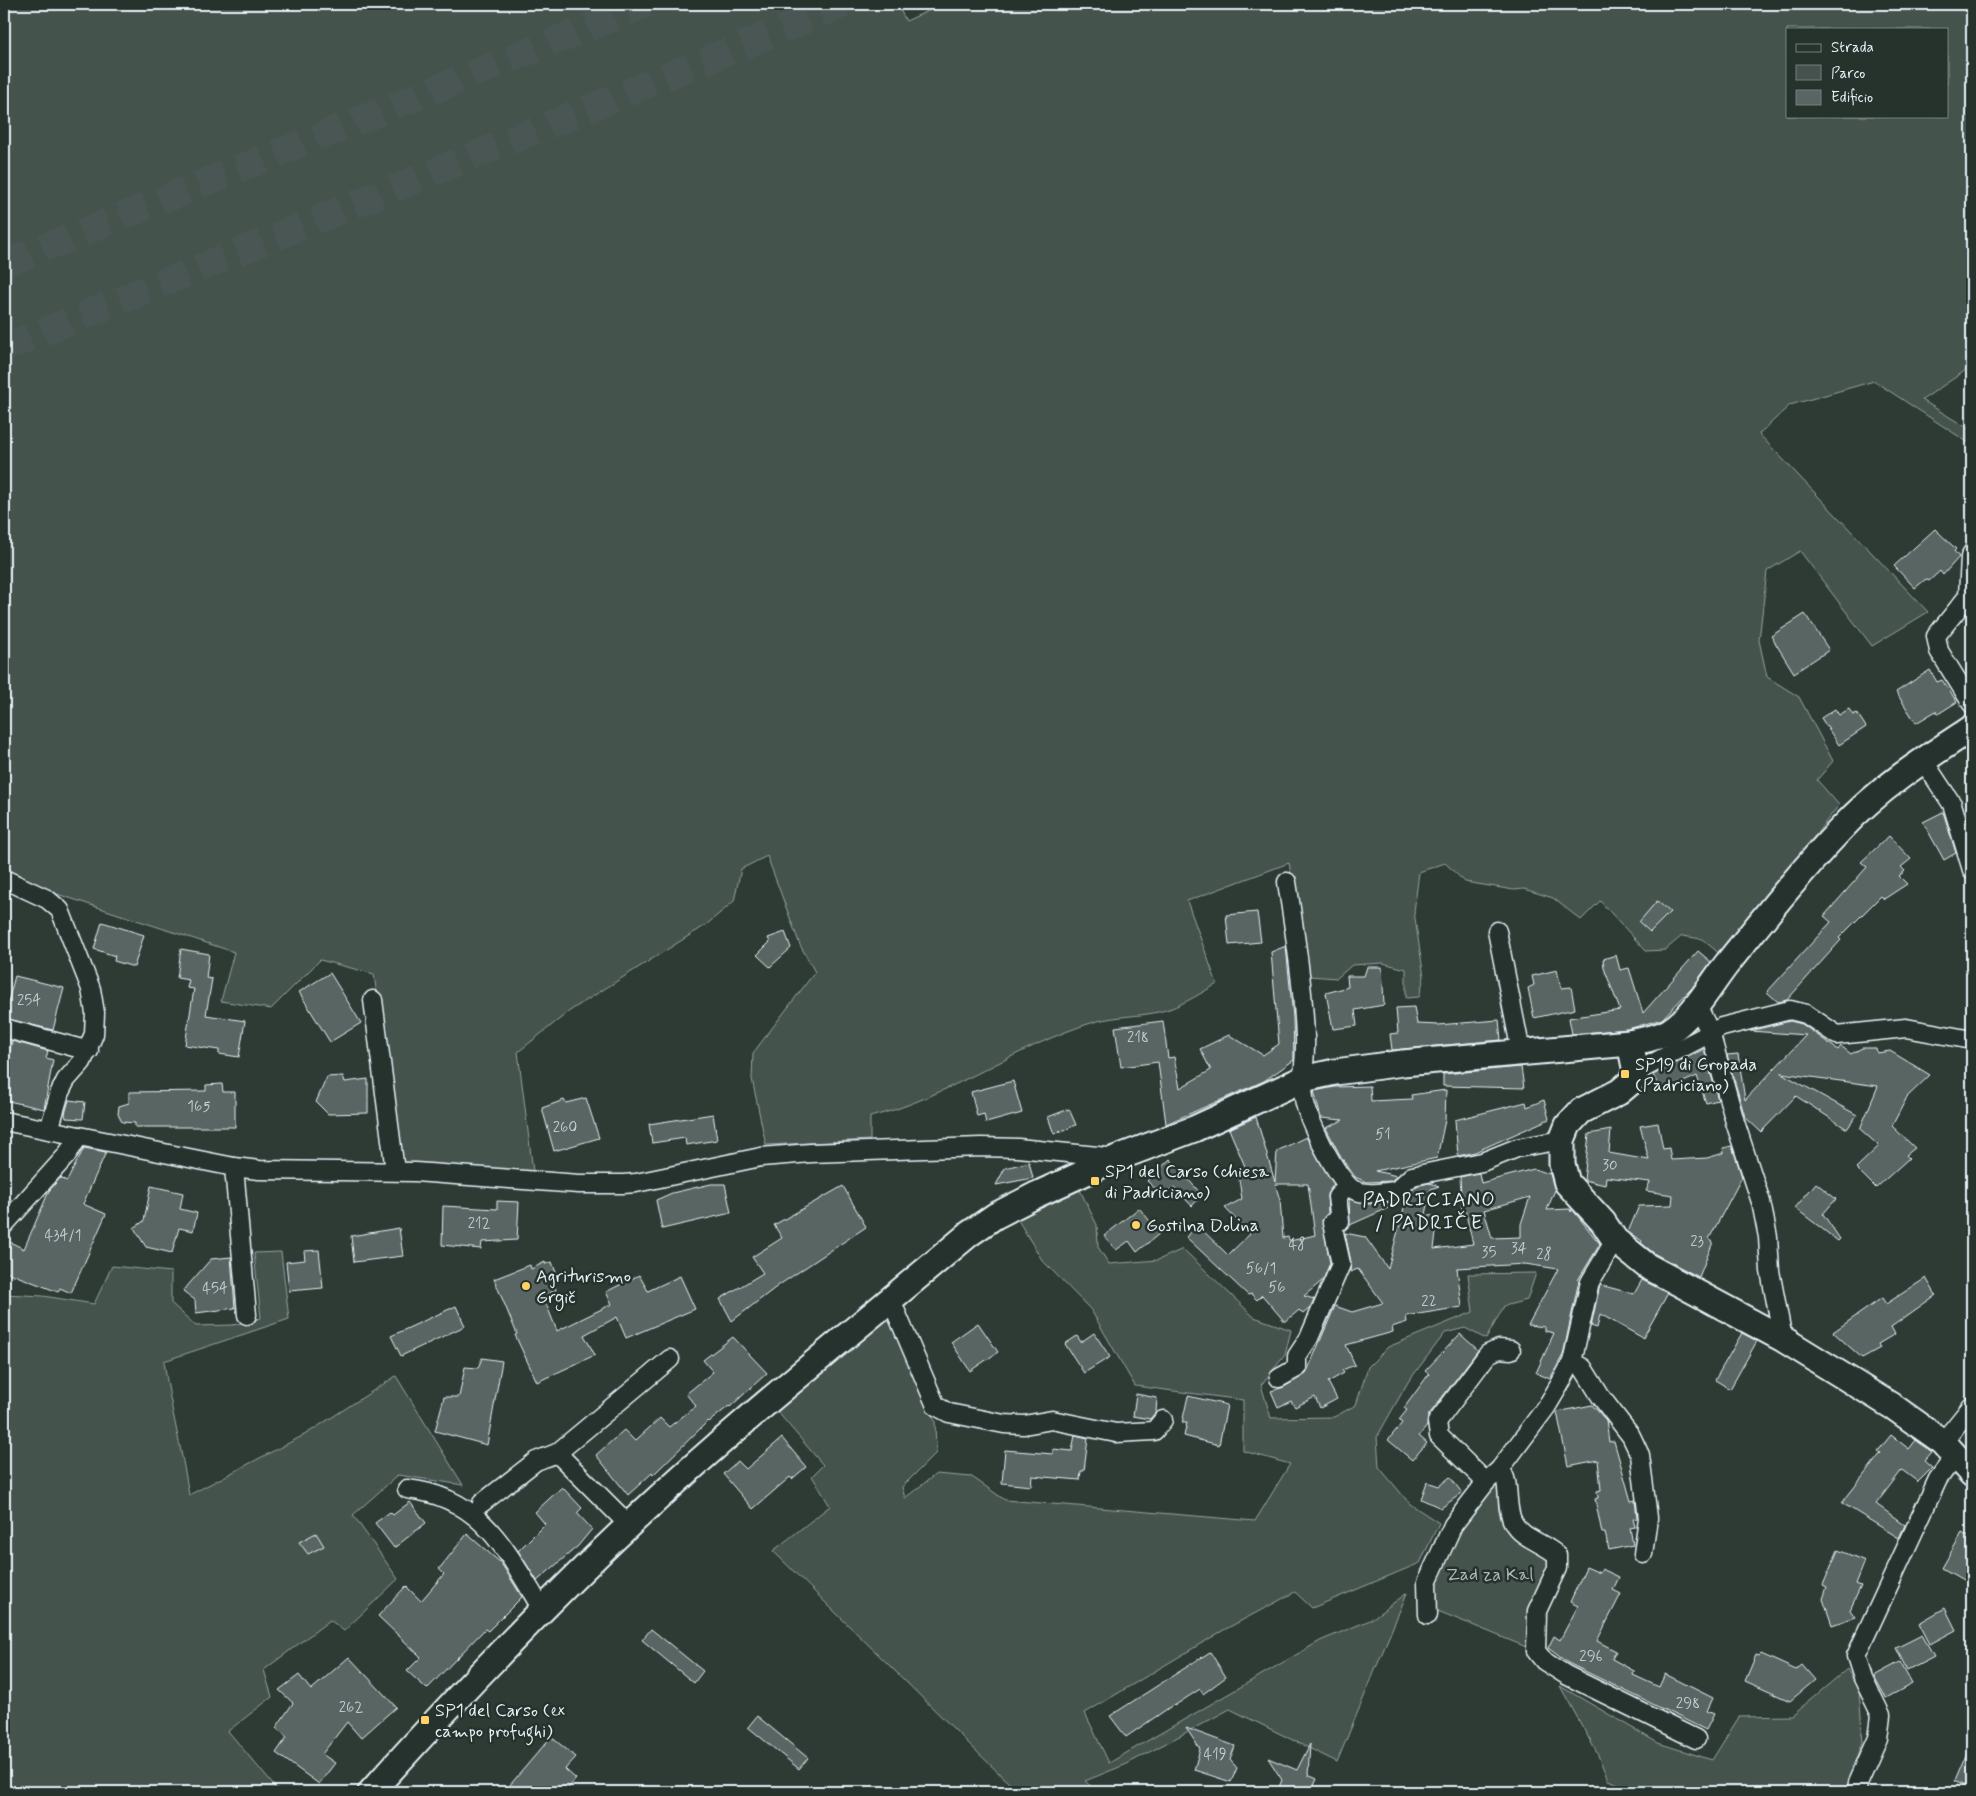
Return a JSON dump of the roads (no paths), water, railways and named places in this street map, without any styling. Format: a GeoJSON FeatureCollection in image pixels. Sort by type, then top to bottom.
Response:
{"type":"FeatureCollection","features":[{"type":"Feature","properties":{"kind":"main road"},"geometry":{"type":"LineString","coordinates":[[371,1792],[450,1704],[542,1609],[629,1525],[713,1449],[995,1216],[1117,1158],[1194,1129],[1303,1079],[1367,1068],[1630,1043],[1653,1038],[1669,1031],[1697,1005],[1751,934],[1840,829],[1877,795],[1923,760],[1972,728]]}},
{"type":"Feature","properties":{"kind":"main road"},"geometry":{"type":"LineString","coordinates":[[1630,1043],[1636,1072],[1631,1082],[1619,1092],[1581,1111],[1568,1124],[1562,1140],[1562,1164],[1567,1183],[1603,1222],[1615,1240],[1646,1266],[1784,1339],[1895,1408],[1949,1449],[1972,1474]]}},
{"type":"Feature","properties":{"kind":"street"},"geometry":{"type":"LineString","coordinates":[[1972,553],[1970,557],[1968,596],[1936,636],[1939,651],[1972,704]]}},
{"type":"Feature","properties":{"kind":"street"},"geometry":{"type":"LineString","coordinates":[[1923,760],[1952,804],[1972,870]]}},
{"type":"Feature","properties":{"kind":"street"},"geometry":{"type":"LineString","coordinates":[[4,879],[47,899],[60,910],[91,989],[95,1013],[94,1034],[89,1051],[66,1080],[60,1092],[49,1130]]}},
{"type":"Feature","properties":{"kind":"street"},"geometry":{"type":"LineString","coordinates":[[1287,882],[1303,994],[1306,1040],[1303,1079],[1304,1100],[1314,1127],[1339,1174],[1347,1185],[1355,1190],[1366,1193],[1396,1191],[1412,1176],[1482,1162],[1517,1148],[1562,1140]]}},
{"type":"Feature","properties":{"kind":"street"},"geometry":{"type":"LineString","coordinates":[[1497,931],[1521,1052]]}},
{"type":"Feature","properties":{"kind":"street"},"geometry":{"type":"LineString","coordinates":[[373,1000],[395,1171]]}},
{"type":"Feature","properties":{"kind":"street"},"geometry":{"type":"LineString","coordinates":[[1697,1005],[1710,1032],[1735,1122],[1761,1202],[1768,1237],[1770,1272],[1784,1339]]}},
{"type":"Feature","properties":{"kind":"street"},"geometry":{"type":"LineString","coordinates":[[1636,1072],[1722,1027],[1790,1010],[1806,1014],[1836,1035],[1906,1028],[1972,1040]]}},
{"type":"Feature","properties":{"kind":"street"},"geometry":{"type":"LineString","coordinates":[[4,1028],[89,1051]]}},
{"type":"Feature","properties":{"kind":"street"},"geometry":{"type":"LineString","coordinates":[[4,1121],[234,1167],[259,1170],[395,1171],[580,1184],[636,1183],[761,1157],[811,1152],[990,1148],[1117,1158]]}},
{"type":"Feature","properties":{"kind":"street"},"geometry":{"type":"LineString","coordinates":[[4,1225],[66,1156],[79,1136]]}},
{"type":"Feature","properties":{"kind":"street"},"geometry":{"type":"LineString","coordinates":[[234,1167],[247,1315]]}},
{"type":"Feature","properties":{"kind":"street"},"geometry":{"type":"LineString","coordinates":[[1279,1378],[1297,1368],[1297,1356],[1309,1338],[1338,1276],[1341,1264],[1332,1223],[1340,1221],[1337,1197],[1347,1185]]}},
{"type":"Feature","properties":{"kind":"street"},"geometry":{"type":"LineString","coordinates":[[1428,1615],[1427,1582],[1453,1525],[1486,1482],[1500,1469],[1547,1406],[1572,1362],[1590,1282],[1615,1240]]}},
{"type":"Feature","properties":{"kind":"street"},"geometry":{"type":"LineString","coordinates":[[891,1300],[936,1406],[949,1413],[1004,1424],[1024,1425],[1052,1420],[1116,1433],[1154,1431],[1163,1420]]}},
{"type":"Feature","properties":{"kind":"street"},"geometry":{"type":"LineString","coordinates":[[1486,1482],[1439,1436],[1437,1422],[1488,1354],[1499,1349],[1511,1350]]}},
{"type":"Feature","properties":{"kind":"street"},"geometry":{"type":"LineString","coordinates":[[482,1504],[536,1462],[557,1453],[670,1359]]}},
{"type":"Feature","properties":{"kind":"street"},"geometry":{"type":"LineString","coordinates":[[1572,1362],[1583,1368],[1631,1436],[1640,1455],[1648,1518],[1643,1554]]}},
{"type":"Feature","properties":{"kind":"street"},"geometry":{"type":"LineString","coordinates":[[1857,1792],[1858,1783],[1878,1738],[1881,1715],[1863,1678],[1856,1656],[1938,1479],[1949,1449],[1972,1406]]}},
{"type":"Feature","properties":{"kind":"street"},"geometry":{"type":"LineString","coordinates":[[557,1453],[629,1525]]}},
{"type":"Feature","properties":{"kind":"street"},"geometry":{"type":"LineString","coordinates":[[1500,1469],[1507,1476],[1508,1507],[1513,1523],[1522,1532],[1551,1549],[1557,1555],[1557,1568],[1537,1611],[1536,1652],[1544,1661],[1566,1675],[1696,1739]]}},
{"type":"Feature","properties":{"kind":"street"},"geometry":{"type":"LineString","coordinates":[[407,1489],[440,1494],[473,1514],[489,1527],[542,1609]]}},
{"type":"Feature","properties":{"kind":"tunnel"},"geometry":{"type":"LineString","coordinates":[[4,264],[646,4]]}},
{"type":"Feature","properties":{"kind":"tunnel"},"geometry":{"type":"LineString","coordinates":[[4,348],[844,4]]}},
{"type":"Feature","properties":{"kind":"place","name":"SP19 di Gropada (Padriciano)"},"geometry":{"type":"Point","coordinates":[1625,1074]}},
{"type":"Feature","properties":{"kind":"place","name":"SP1 del Carso (chiesa di Padriciano)"},"geometry":{"type":"Point","coordinates":[1095,1181]}},
{"type":"Feature","properties":{"kind":"place","name":"Gostilna Dolina"},"geometry":{"type":"Point","coordinates":[1136,1225]}},
{"type":"Feature","properties":{"kind":"place","name":"Agriturismo Grgič"},"geometry":{"type":"Point","coordinates":[526,1286]}},
{"type":"Feature","properties":{"kind":"place","name":"SP1 del Carso (ex campo profughi)"},"geometry":{"type":"Point","coordinates":[425,1720]}},
{"type":"Feature","properties":{"kind":"district","name":"PADRICIANO / PADRIČE"},"geometry":{"type":"Point","coordinates":[1429,1210]}},
{"type":"Feature","properties":{"kind":"park label","name":"Zad za Kal"},"geometry":{"type":"Point","coordinates":[1490,1574]}}]}
